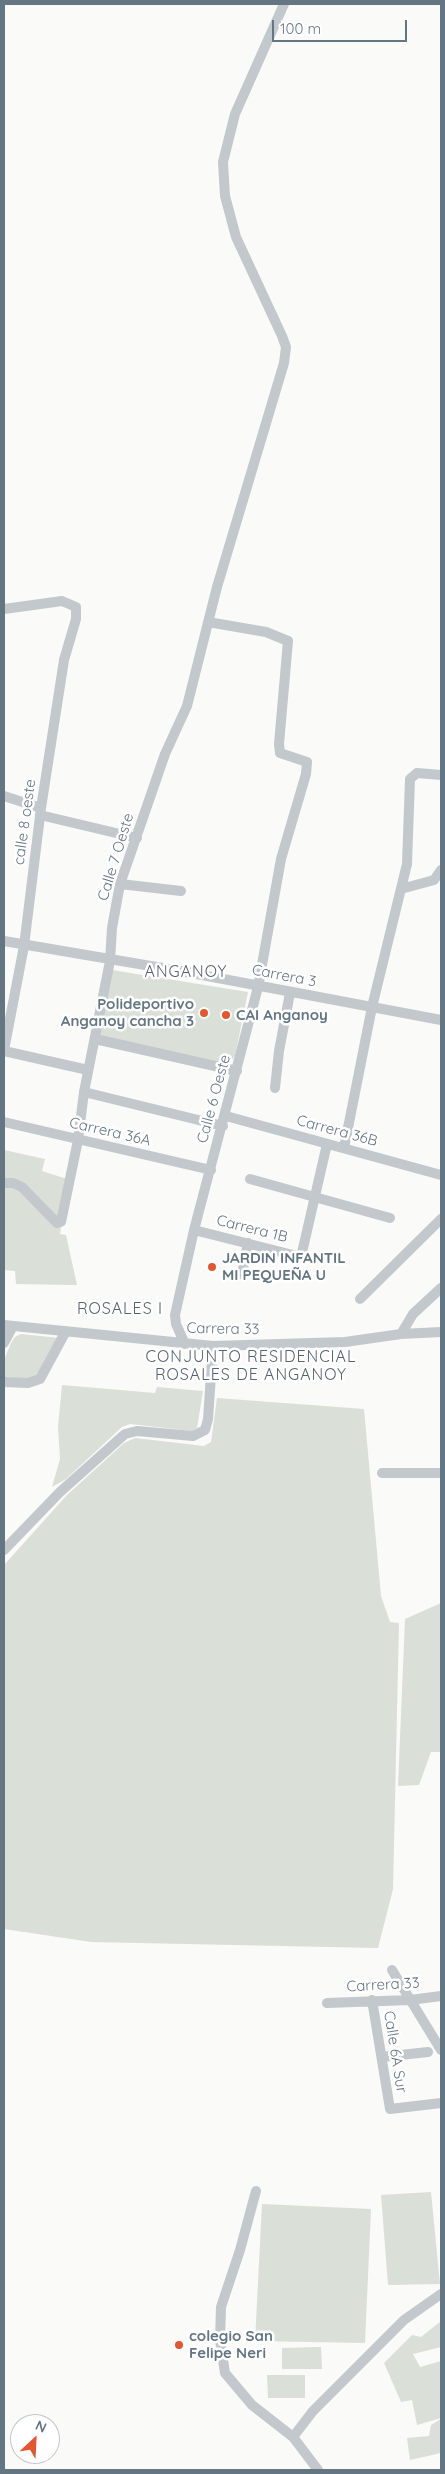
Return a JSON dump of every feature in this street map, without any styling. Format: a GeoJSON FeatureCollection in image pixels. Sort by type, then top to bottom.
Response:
{"type":"FeatureCollection","features":[{"type":"Feature","properties":{"kind":"street","name":"Calle 7 Oeste"},"geometry":{"type":"LineString","coordinates":[[4,1183],[13,1183],[22,1187],[57,1223],[64,1218],[78,1140],[84,1092],[110,960],[112,928],[120,884],[165,754],[187,706],[224,564],[284,363],[286,348],[282,336],[236,237],[225,196],[223,162],[235,114],[284,4]]}},
{"type":"Feature","properties":{"kind":"street","name":"calle 8 oeste"},"geometry":{"type":"LineString","coordinates":[[4,609],[62,601],[76,606],[76,619],[64,660],[41,812],[24,946],[4,1051]]}},
{"type":"Feature","properties":{"kind":"street","name":"Calle 6 Oeste"},"geometry":{"type":"LineString","coordinates":[[185,1344],[176,1324],[175,1315],[194,1230],[238,1071],[258,987],[281,859],[306,774],[307,762],[280,754],[279,744],[288,641],[266,632],[208,622]]}},
{"type":"Feature","properties":{"kind":"street"},"geometry":{"type":"LineString","coordinates":[[344,1148],[372,1007],[407,864],[410,779],[417,773],[441,774]]}},
{"type":"Feature","properties":{"kind":"street"},"geometry":{"type":"LineString","coordinates":[[4,796],[41,812],[137,838]]}},
{"type":"Feature","properties":{"kind":"street"},"geometry":{"type":"LineString","coordinates":[[401,889],[434,880],[441,870]]}},
{"type":"Feature","properties":{"kind":"street"},"geometry":{"type":"LineString","coordinates":[[120,884],[181,891]]}},
{"type":"Feature","properties":{"kind":"street","name":"Carrera 3"},"geometry":{"type":"LineString","coordinates":[[4,941],[441,1020]]}},
{"type":"Feature","properties":{"kind":"street"},"geometry":{"type":"LineString","coordinates":[[275,1088],[278,1051],[290,993]]}},
{"type":"Feature","properties":{"kind":"street"},"geometry":{"type":"LineString","coordinates":[[95,1039],[238,1071]]}},
{"type":"Feature","properties":{"kind":"street"},"geometry":{"type":"LineString","coordinates":[[4,1051],[88,1070]]}},
{"type":"Feature","properties":{"kind":"street","name":"Carrera 36B"},"geometry":{"type":"LineString","coordinates":[[84,1092],[327,1144],[441,1175]]}},
{"type":"Feature","properties":{"kind":"street","name":"Carrera 36A"},"geometry":{"type":"LineString","coordinates":[[4,1122],[211,1170]]}},
{"type":"Feature","properties":{"kind":"street"},"geometry":{"type":"LineString","coordinates":[[314,1197],[327,1144]]}},
{"type":"Feature","properties":{"kind":"street"},"geometry":{"type":"LineString","coordinates":[[250,1179],[390,1218]]}},
{"type":"Feature","properties":{"kind":"street","name":"Carrera 1B"},"geometry":{"type":"LineString","coordinates":[[194,1230],[301,1257],[314,1197]]}},
{"type":"Feature","properties":{"kind":"street"},"geometry":{"type":"LineString","coordinates":[[360,1299],[441,1219]]}},
{"type":"Feature","properties":{"kind":"street"},"geometry":{"type":"LineString","coordinates":[[242,1274],[248,1243]]}},
{"type":"Feature","properties":{"kind":"street"},"geometry":{"type":"LineString","coordinates":[[401,1334],[413,1314],[441,1288]]}},
{"type":"Feature","properties":{"kind":"street"},"geometry":{"type":"LineString","coordinates":[[4,1343],[8,1326]]}},
{"type":"Feature","properties":{"kind":"street","name":"Carrera 33"},"geometry":{"type":"LineString","coordinates":[[8,1326],[213,1346],[346,1342],[401,1334],[441,1332]]}},
{"type":"Feature","properties":{"kind":"street"},"geometry":{"type":"LineString","coordinates":[[4,1382],[28,1384],[40,1378],[66,1331]]}},
{"type":"Feature","properties":{"kind":"street"},"geometry":{"type":"LineString","coordinates":[[4,1550],[60,1492],[125,1434],[137,1431],[193,1436],[205,1430],[208,1420],[213,1346]]}},
{"type":"Feature","properties":{"kind":"street"},"geometry":{"type":"LineString","coordinates":[[382,1472],[441,1472]]}},
{"type":"Feature","properties":{"kind":"street"},"geometry":{"type":"LineString","coordinates":[[392,1970],[441,2050]]}},
{"type":"Feature","properties":{"kind":"street","name":"Carrera 33"},"geometry":{"type":"LineString","coordinates":[[327,2003],[410,2000],[441,1996]]}},
{"type":"Feature","properties":{"kind":"street","name":"Calle 6A Sur"},"geometry":{"type":"LineString","coordinates":[[372,2000],[390,2109],[441,2103]]}},
{"type":"Feature","properties":{"kind":"street"},"geometry":{"type":"LineString","coordinates":[[382,2057],[428,2052]]}},
{"type":"Feature","properties":{"kind":"street"},"geometry":{"type":"LineString","coordinates":[[256,2192],[221,2308],[220,2340],[225,2373],[252,2405],[293,2438],[318,2470]]}},
{"type":"Feature","properties":{"kind":"street"},"geometry":{"type":"LineString","coordinates":[[293,2438],[313,2411],[404,2320],[441,2294]]}},
{"type":"Feature","properties":{"kind":"shaded area"},"geometry":{"type":"Polygon","coordinates":[[[112,970],[248,992],[235,1056],[227,1066],[100,1037],[112,970]]]}},
{"type":"Feature","properties":{"kind":"shaded area"},"geometry":{"type":"Polygon","coordinates":[[[4,1150],[45,1159],[42,1171],[67,1179],[60,1234],[66,1235],[77,1285],[16,1284],[15,1271],[4,1270],[4,1150]]]}},
{"type":"Feature","properties":{"kind":"shaded area"},"geometry":{"type":"Polygon","coordinates":[[[21,1334],[59,1338],[34,1380],[4,1379],[4,1360],[11,1343],[15,1337],[21,1334]]]}},
{"type":"Feature","properties":{"kind":"shaded area"},"geometry":{"type":"Polygon","coordinates":[[[62,1385],[155,1393],[157,1387],[203,1391],[197,1428],[192,1431],[130,1424],[122,1427],[66,1479],[52,1487],[60,1459],[58,1427],[62,1385]]]}},
{"type":"Feature","properties":{"kind":"shaded area"},"geometry":{"type":"Polygon","coordinates":[[[217,1398],[364,1409],[381,1596],[390,1622],[399,1623],[393,1889],[378,1948],[91,1942],[4,1929],[4,1565],[67,1495],[124,1443],[135,1438],[204,1446],[211,1442],[217,1398]]]}},
{"type":"Feature","properties":{"kind":"shaded area"},"geometry":{"type":"Polygon","coordinates":[[[441,1603],[441,1752],[431,1752],[419,1785],[398,1786],[405,1619],[441,1603]]]}},
{"type":"Feature","properties":{"kind":"shaded area"},"geometry":{"type":"Polygon","coordinates":[[[431,2192],[440,2284],[388,2285],[381,2195],[431,2192]]]}},
{"type":"Feature","properties":{"kind":"shaded area"},"geometry":{"type":"Polygon","coordinates":[[[262,2204],[371,2209],[365,2343],[255,2341],[262,2204]]]}},
{"type":"Feature","properties":{"kind":"shaded area"},"geometry":{"type":"Polygon","coordinates":[[[441,2321],[441,2347],[413,2354],[420,2367],[441,2361],[441,2418],[417,2425],[412,2400],[401,2402],[384,2363],[412,2335],[421,2337],[441,2321]]]}},
{"type":"Feature","properties":{"kind":"shaded area"},"geometry":{"type":"Polygon","coordinates":[[[321,2347],[322,2369],[282,2369],[282,2348],[321,2347]]]}},
{"type":"Feature","properties":{"kind":"shaded area"},"geometry":{"type":"Polygon","coordinates":[[[267,2375],[305,2375],[305,2398],[268,2398],[267,2375]]]}},
{"type":"Feature","properties":{"kind":"shaded area"},"geometry":{"type":"Polygon","coordinates":[[[441,2419],[441,2453],[410,2460],[407,2438],[429,2436],[431,2425],[441,2419]]]}},
{"type":"Feature","properties":{"kind":"place","name":"Polideportivo Anganoy cancha 3"},"geometry":{"type":"Point","coordinates":[204,1013]}},
{"type":"Feature","properties":{"kind":"place","name":"CAI Anganoy"},"geometry":{"type":"Point","coordinates":[226,1015]}},
{"type":"Feature","properties":{"kind":"place","name":"JARDIN INFANTIL MI PEQUEÑA U"},"geometry":{"type":"Point","coordinates":[212,1267]}},
{"type":"Feature","properties":{"kind":"place","name":"colegio San Felipe Neri"},"geometry":{"type":"Point","coordinates":[179,2345]}},
{"type":"Feature","properties":{"kind":"district","name":"ANGANOY"},"geometry":{"type":"Point","coordinates":[186,972]}},
{"type":"Feature","properties":{"kind":"district","name":"ROSALES I"},"geometry":{"type":"Point","coordinates":[120,1309]}},
{"type":"Feature","properties":{"kind":"district","name":"CONJUNTO RESIDENCIAL ROSALES DE ANGANOY"},"geometry":{"type":"Point","coordinates":[251,1366]}}]}
